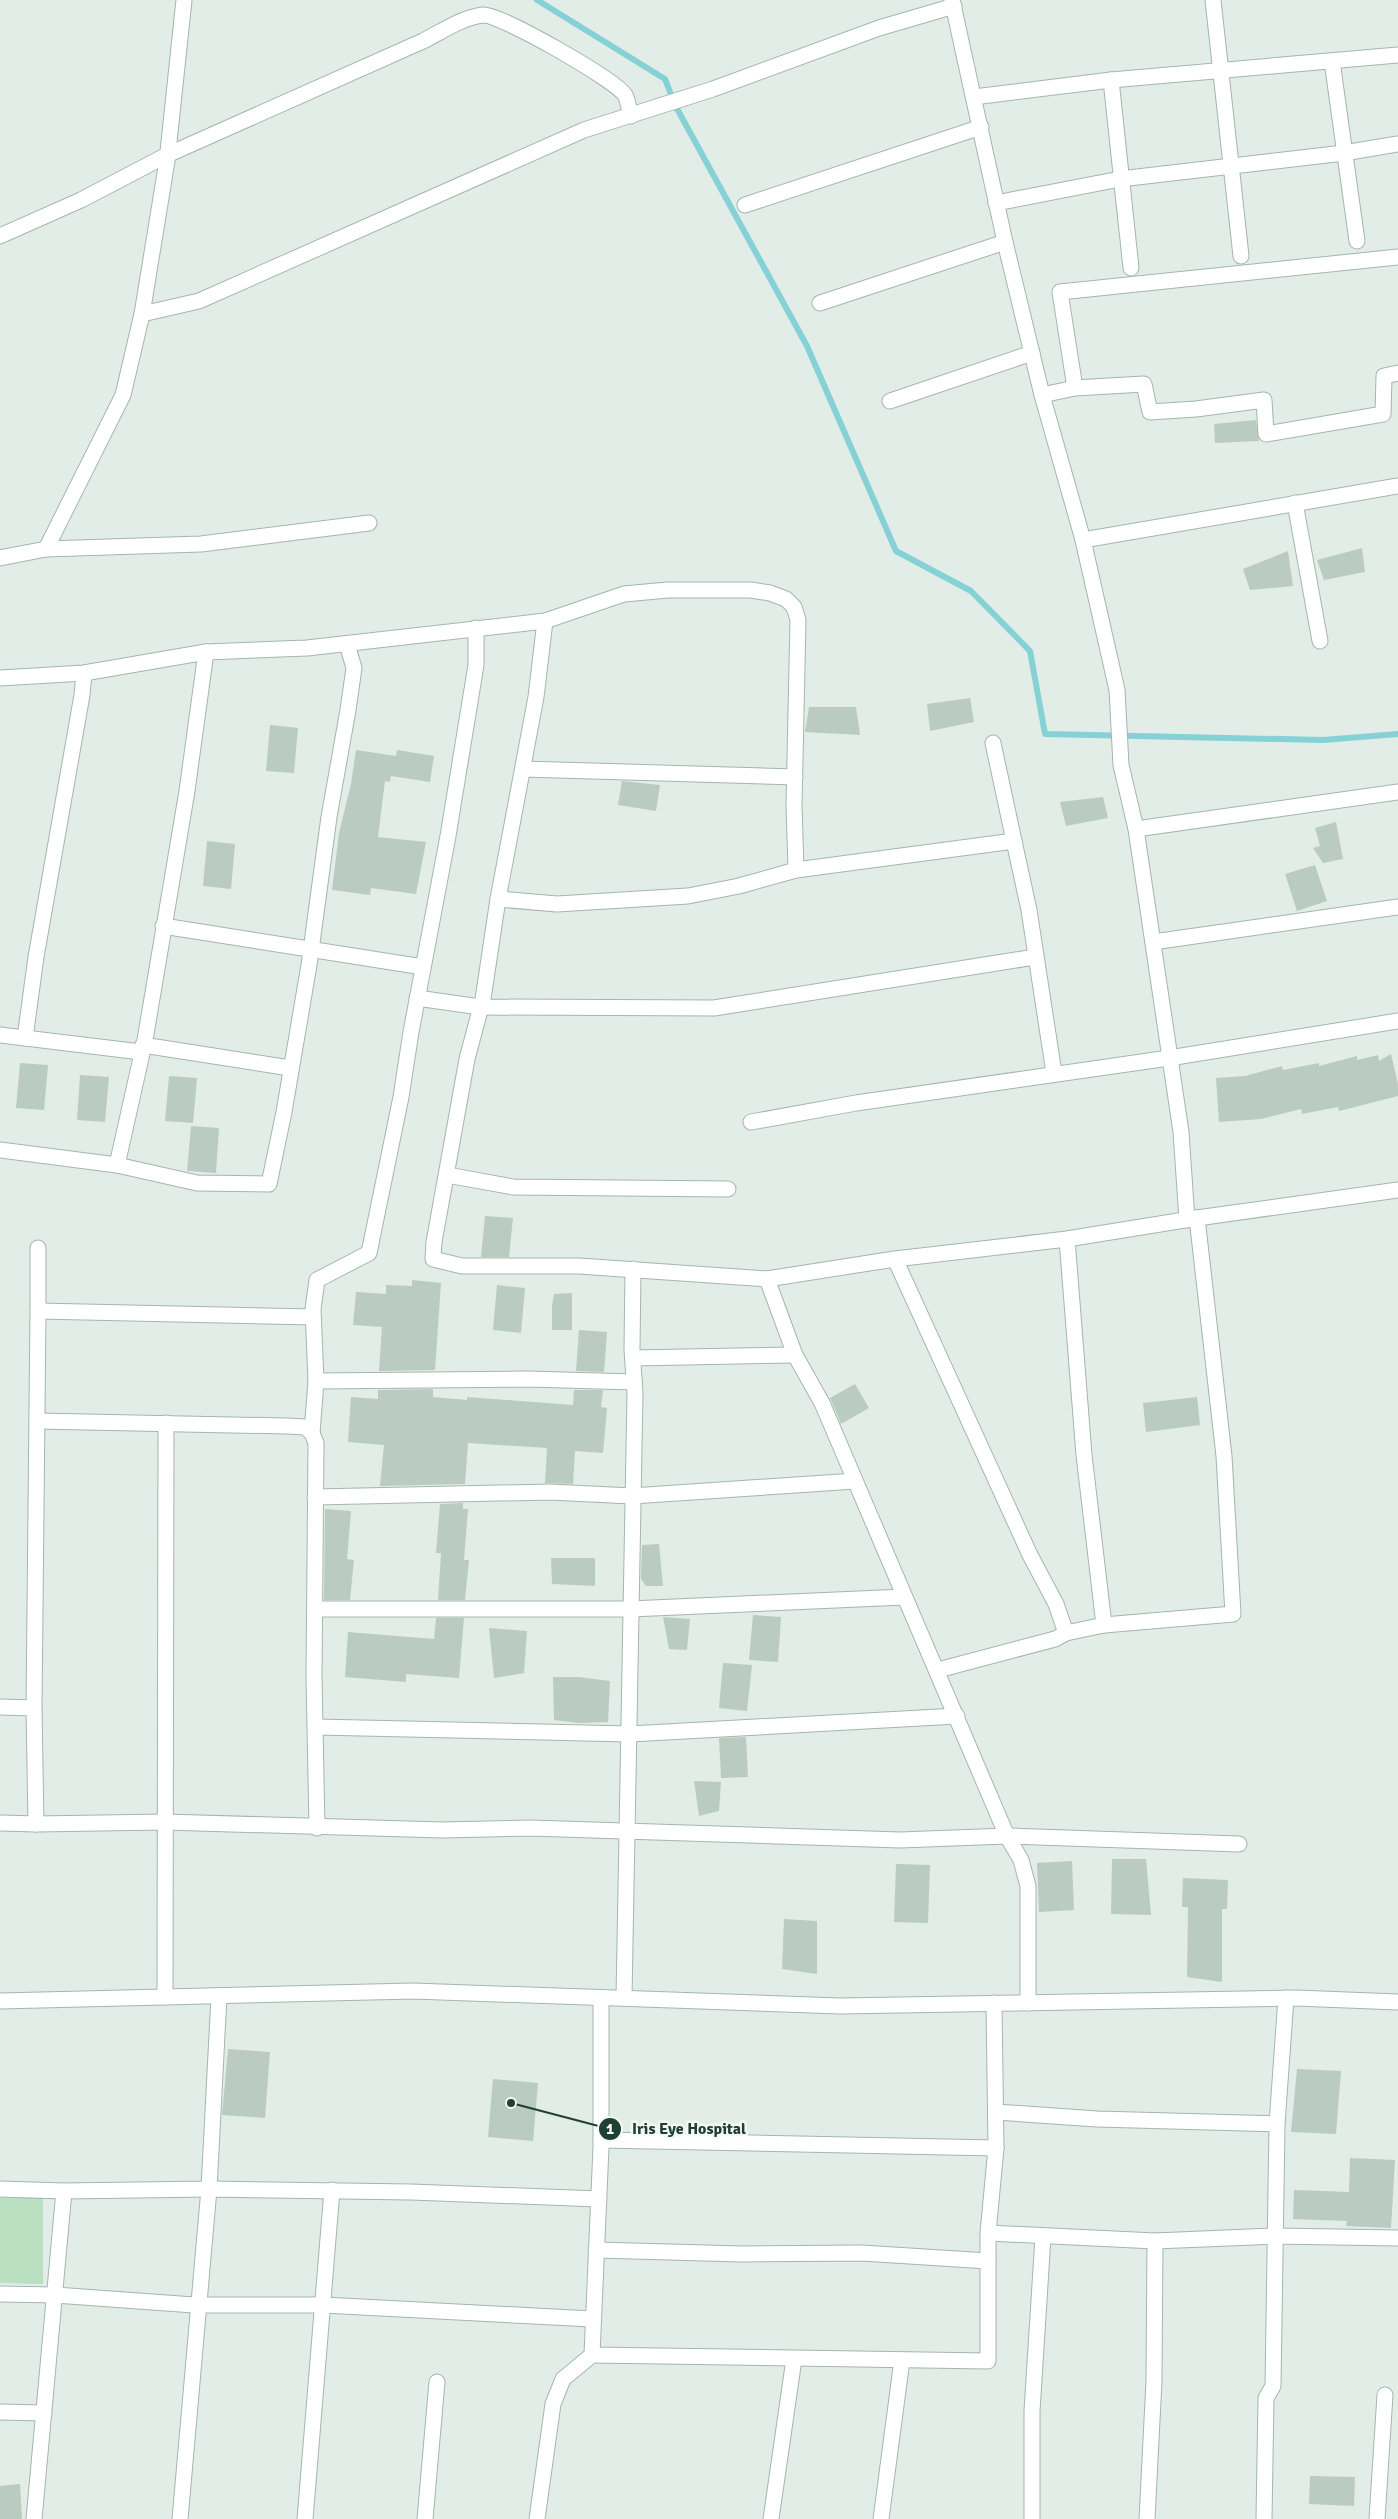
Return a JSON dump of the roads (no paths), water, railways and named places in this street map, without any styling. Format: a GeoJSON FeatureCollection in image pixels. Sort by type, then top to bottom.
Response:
{"type":"FeatureCollection","features":[{"type":"Feature","properties":{"kind":"street"},"geometry":{"type":"LineString","coordinates":[[46,549],[123,395],[142,314],[167,155],[184,0]]}},
{"type":"Feature","properties":{"kind":"street"},"geometry":{"type":"LineString","coordinates":[[1213,0],[1241,256]]}},
{"type":"Feature","properties":{"kind":"street"},"geometry":{"type":"LineString","coordinates":[[142,314],[199,301],[584,130],[713,89],[953,3],[996,203],[1042,395],[1083,540],[1117,690],[1121,765],[1136,830],[1153,942],[1181,1132],[1224,1456],[1233,1614],[1104,1626],[1066,1633],[1055,1639],[938,1670]]}},
{"type":"Feature","properties":{"kind":"street"},"geometry":{"type":"LineString","coordinates":[[0,236],[74,204],[167,155],[423,41],[463,21],[482,15],[504,20],[599,74],[625,95],[631,116]]}},
{"type":"Feature","properties":{"kind":"street"},"geometry":{"type":"LineString","coordinates":[[974,97],[1111,80],[1398,55]]}},
{"type":"Feature","properties":{"kind":"street"},"geometry":{"type":"LineString","coordinates":[[1332,61],[1357,241]]}},
{"type":"Feature","properties":{"kind":"street"},"geometry":{"type":"LineString","coordinates":[[1111,80],[1130,268]]}},
{"type":"Feature","properties":{"kind":"street"},"geometry":{"type":"LineString","coordinates":[[745,205],[981,127]]}},
{"type":"Feature","properties":{"kind":"street"},"geometry":{"type":"LineString","coordinates":[[996,203],[1120,179],[1344,153],[1398,144]]}},
{"type":"Feature","properties":{"kind":"street"},"geometry":{"type":"LineString","coordinates":[[820,303],[1006,242]]}},
{"type":"Feature","properties":{"kind":"street"},"geometry":{"type":"LineString","coordinates":[[1075,388],[1060,292],[1398,257]]}},
{"type":"Feature","properties":{"kind":"street"},"geometry":{"type":"LineString","coordinates":[[890,401],[1032,353]]}},
{"type":"Feature","properties":{"kind":"street"},"geometry":{"type":"LineString","coordinates":[[1042,395],[1075,388],[1144,384],[1150,412],[1196,410],[1264,400],[1266,434],[1383,414],[1384,376],[1398,373]]}},
{"type":"Feature","properties":{"kind":"street"},"geometry":{"type":"LineString","coordinates":[[1083,540],[1398,486]]}},
{"type":"Feature","properties":{"kind":"street"},"geometry":{"type":"LineString","coordinates":[[1295,503],[1320,641]]}},
{"type":"Feature","properties":{"kind":"street"},"geometry":{"type":"LineString","coordinates":[[0,558],[46,549],[201,544],[368,523]]}},
{"type":"Feature","properties":{"kind":"street"},"geometry":{"type":"LineString","coordinates":[[0,678],[84,673],[206,652],[306,648],[545,621],[624,594],[668,590],[751,590],[786,599],[794,607],[798,620],[795,777],[796,870]]}},
{"type":"Feature","properties":{"kind":"street"},"geometry":{"type":"LineString","coordinates":[[545,621],[536,697],[498,898],[480,1007],[467,1059],[448,1175],[434,1242],[433,1259],[462,1266],[579,1266],[767,1279],[895,1260],[1067,1239],[1398,1190]]}},
{"type":"Feature","properties":{"kind":"street"},"geometry":{"type":"LineString","coordinates":[[317,1828],[316,1443],[312,1433],[316,1381],[313,1317],[317,1280],[369,1252],[401,1097],[469,710],[476,665],[476,628]]}},
{"type":"Feature","properties":{"kind":"street"},"geometry":{"type":"LineString","coordinates":[[0,1150],[117,1165],[197,1183],[269,1184],[284,1112],[354,668],[347,644]]}},
{"type":"Feature","properties":{"kind":"street"},"geometry":{"type":"LineString","coordinates":[[117,1165],[142,1048],[187,790],[206,652]]}},
{"type":"Feature","properties":{"kind":"street"},"geometry":{"type":"LineString","coordinates":[[25,1038],[36,957],[82,695],[84,673]]}},
{"type":"Feature","properties":{"kind":"street"},"geometry":{"type":"LineString","coordinates":[[993,743],[1028,910],[1054,1073]]}},
{"type":"Feature","properties":{"kind":"street"},"geometry":{"type":"LineString","coordinates":[[523,769],[795,777]]}},
{"type":"Feature","properties":{"kind":"street"},"geometry":{"type":"LineString","coordinates":[[1136,830],[1398,792]]}},
{"type":"Feature","properties":{"kind":"street"},"geometry":{"type":"LineString","coordinates":[[498,898],[557,904],[688,896],[739,886],[796,870],[1014,841]]}},
{"type":"Feature","properties":{"kind":"street"},"geometry":{"type":"LineString","coordinates":[[1153,942],[1398,907]]}},
{"type":"Feature","properties":{"kind":"street"},"geometry":{"type":"LineString","coordinates":[[163,926],[423,967]]}},
{"type":"Feature","properties":{"kind":"street"},"geometry":{"type":"LineString","coordinates":[[417,998],[480,1007],[714,1008],[1035,957]]}},
{"type":"Feature","properties":{"kind":"street"},"geometry":{"type":"LineString","coordinates":[[751,1122],[856,1103],[1054,1073],[1169,1058],[1398,1021]]}},
{"type":"Feature","properties":{"kind":"street"},"geometry":{"type":"LineString","coordinates":[[0,1035],[142,1048],[290,1068]]}},
{"type":"Feature","properties":{"kind":"street"},"geometry":{"type":"LineString","coordinates":[[448,1175],[513,1187],[728,1189]]}},
{"type":"Feature","properties":{"kind":"street"},"geometry":{"type":"LineString","coordinates":[[1067,1239],[1084,1455],[1104,1626]]}},
{"type":"Feature","properties":{"kind":"street"},"geometry":{"type":"LineString","coordinates":[[36,1824],[34,1708],[38,1248]]}},
{"type":"Feature","properties":{"kind":"street"},"geometry":{"type":"LineString","coordinates":[[895,1260],[1030,1555],[1056,1604],[1066,1633]]}},
{"type":"Feature","properties":{"kind":"street"},"geometry":{"type":"LineString","coordinates":[[624,1998],[629,1830],[634,1382],[633,1269]]}},
{"type":"Feature","properties":{"kind":"street"},"geometry":{"type":"LineString","coordinates":[[767,1279],[795,1355],[822,1403],[886,1550],[904,1597],[938,1670],[1007,1836],[1021,1860],[1028,1886],[1028,2003]]}},
{"type":"Feature","properties":{"kind":"street"},"geometry":{"type":"LineString","coordinates":[[38,1311],[313,1317]]}},
{"type":"Feature","properties":{"kind":"street"},"geometry":{"type":"LineString","coordinates":[[633,1358],[795,1355]]}},
{"type":"Feature","properties":{"kind":"street"},"geometry":{"type":"LineString","coordinates":[[316,1381],[528,1379],[634,1382]]}},
{"type":"Feature","properties":{"kind":"street"},"geometry":{"type":"LineString","coordinates":[[36,1421],[166,1422],[305,1427],[312,1433]]}},
{"type":"Feature","properties":{"kind":"street"},"geometry":{"type":"LineString","coordinates":[[165,1997],[166,1422]]}},
{"type":"Feature","properties":{"kind":"street"},"geometry":{"type":"LineString","coordinates":[[315,1496],[550,1492],[632,1496],[855,1481]]}},
{"type":"Feature","properties":{"kind":"street"},"geometry":{"type":"LineString","coordinates":[[316,1609],[630,1609],[904,1597]]}},
{"type":"Feature","properties":{"kind":"street"},"geometry":{"type":"LineString","coordinates":[[0,1707],[34,1708]]}},
{"type":"Feature","properties":{"kind":"street"},"geometry":{"type":"LineString","coordinates":[[316,1727],[630,1734],[957,1716]]}},
{"type":"Feature","properties":{"kind":"street"},"geometry":{"type":"LineString","coordinates":[[0,1824],[165,1822],[317,1828],[629,1830],[900,1840],[1007,1836],[1239,1844]]}},
{"type":"Feature","properties":{"kind":"street"},"geometry":{"type":"LineString","coordinates":[[0,2001],[413,1991],[840,2006],[1286,1998],[1398,2002]]}},
{"type":"Feature","properties":{"kind":"street"},"geometry":{"type":"LineString","coordinates":[[180,2519],[209,2189],[219,1996]]}},
{"type":"Feature","properties":{"kind":"street"},"geometry":{"type":"LineString","coordinates":[[592,2355],[592,2319],[601,2140],[601,1998]]}},
{"type":"Feature","properties":{"kind":"street"},"geometry":{"type":"LineString","coordinates":[[1264,2519],[1266,2398],[1273,2386],[1277,2124],[1286,1998]]}},
{"type":"Feature","properties":{"kind":"street"},"geometry":{"type":"LineString","coordinates":[[537,2519],[554,2404],[563,2379],[592,2355],[988,2361],[988,2233],[996,2148],[994,2003]]}},
{"type":"Feature","properties":{"kind":"street"},"geometry":{"type":"LineString","coordinates":[[996,2112],[1097,2119],[1277,2124]]}},
{"type":"Feature","properties":{"kind":"street"},"geometry":{"type":"LineString","coordinates":[[601,2140],[996,2148]]}},
{"type":"Feature","properties":{"kind":"street"},"geometry":{"type":"LineString","coordinates":[[0,2189],[64,2191],[332,2190],[599,2199]]}},
{"type":"Feature","properties":{"kind":"street"},"geometry":{"type":"LineString","coordinates":[[305,2519],[332,2190]]}},
{"type":"Feature","properties":{"kind":"street"},"geometry":{"type":"LineString","coordinates":[[34,2519],[64,2191]]}},
{"type":"Feature","properties":{"kind":"street"},"geometry":{"type":"LineString","coordinates":[[988,2233],[1043,2237],[1155,2240],[1275,2236],[1398,2238]]}},
{"type":"Feature","properties":{"kind":"street"},"geometry":{"type":"LineString","coordinates":[[1032,2519],[1032,2411],[1043,2237]]}},
{"type":"Feature","properties":{"kind":"street"},"geometry":{"type":"LineString","coordinates":[[1147,2519],[1154,2381],[1155,2240]]}},
{"type":"Feature","properties":{"kind":"street"},"geometry":{"type":"LineString","coordinates":[[596,2250],[742,2254],[862,2253],[988,2261]]}},
{"type":"Feature","properties":{"kind":"street"},"geometry":{"type":"LineString","coordinates":[[0,2294],[199,2305],[323,2305],[592,2319]]}},
{"type":"Feature","properties":{"kind":"street"},"geometry":{"type":"LineString","coordinates":[[771,2519],[794,2359]]}},
{"type":"Feature","properties":{"kind":"street"},"geometry":{"type":"LineString","coordinates":[[881,2519],[902,2360]]}},
{"type":"Feature","properties":{"kind":"street"},"geometry":{"type":"LineString","coordinates":[[425,2519],[436,2382]]}},
{"type":"Feature","properties":{"kind":"street"},"geometry":{"type":"LineString","coordinates":[[1377,2519],[1385,2395]]}},
{"type":"Feature","properties":{"kind":"street"},"geometry":{"type":"LineString","coordinates":[[0,2412],[44,2413]]}},
{"type":"Feature","properties":{"kind":"waterway"},"geometry":{"type":"LineString","coordinates":[[537,0],[665,79],[675,105],[807,346],[896,551],[971,591],[1030,651],[1045,734],[1323,740],[1398,734]]}},
{"type":"Feature","properties":{"kind":"place","name":"Iris Eye Hospital"},"geometry":{"type":"Point","coordinates":[511,2103]}}]}
